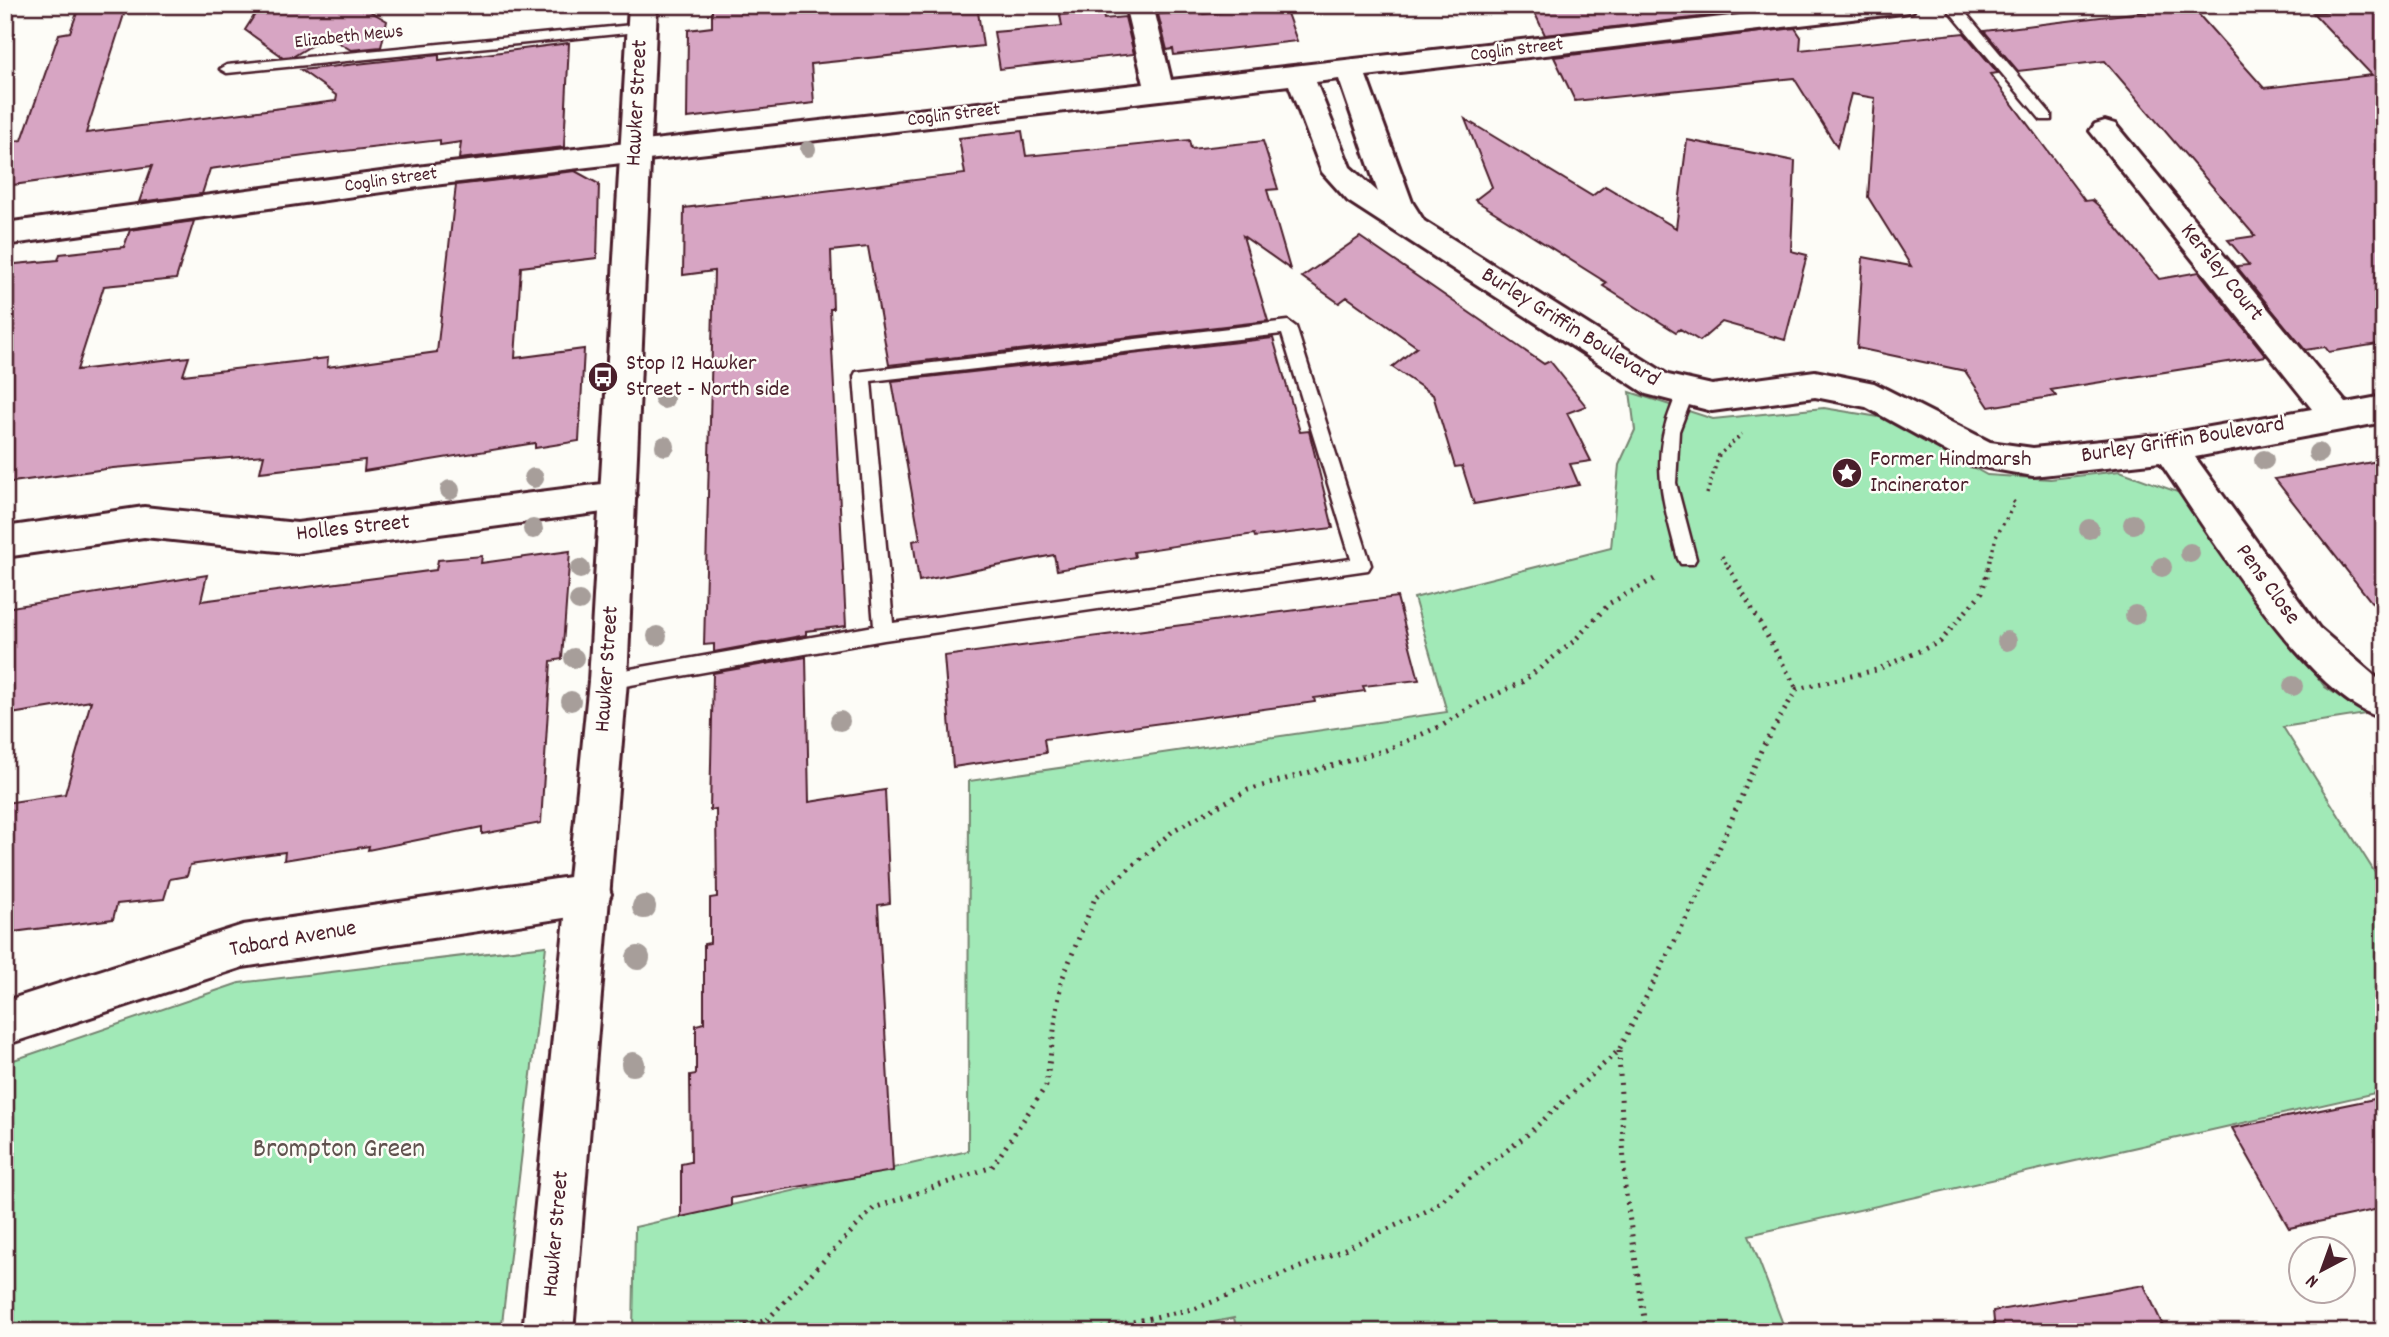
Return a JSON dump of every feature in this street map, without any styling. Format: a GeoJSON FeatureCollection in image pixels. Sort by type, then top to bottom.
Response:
{"type":"FeatureCollection","features":[{"type":"Feature","properties":{"kind":"street"},"geometry":{"type":"LineString","coordinates":[[1139,5],[1160,92]]}},
{"type":"Feature","properties":{"kind":"street","name":"Coglin Street"},"geometry":{"type":"LineString","coordinates":[[5,234],[425,176],[1300,77],[1903,5]]}},
{"type":"Feature","properties":{"kind":"street","name":"Hawker Street"},"geometry":{"type":"LineString","coordinates":[[548,1332],[608,681],[643,17]]}},
{"type":"Feature","properties":{"kind":"street","name":"Burley Griffin Boulevard"},"geometry":{"type":"LineString","coordinates":[[1350,71],[1397,203],[1416,231]]}},
{"type":"Feature","properties":{"kind":"street","name":"Burley Griffin Boulevard"},"geometry":{"type":"LineString","coordinates":[[1300,77],[1337,172],[1359,194],[1658,385],[1712,398],[1815,384],[1874,396],[1983,455],[2034,462],[2169,448],[2384,409]]}},
{"type":"Feature","properties":{"kind":"street","name":"Kersley Court"},"geometry":{"type":"LineString","coordinates":[[2105,131],[2337,416]]}},
{"type":"Feature","properties":{"kind":"street","name":"Pens Close"},"geometry":{"type":"LineString","coordinates":[[2169,448],[2306,639],[2374,699],[2384,701]]}},
{"type":"Feature","properties":{"kind":"street","name":"Holles Street"},"geometry":{"type":"LineString","coordinates":[[5,542],[144,522],[297,538],[618,496]]}},
{"type":"Feature","properties":{"kind":"street","name":"Tabard Avenue"},"geometry":{"type":"LineString","coordinates":[[5,1023],[243,946],[590,894]]}},
{"type":"Feature","properties":{"kind":"lane"},"geometry":{"type":"LineString","coordinates":[[1951,5],[2046,117]]}},
{"type":"Feature","properties":{"kind":"lane","name":"Elizabeth Mews"},"geometry":{"type":"LineString","coordinates":[[227,69],[643,17]]}},
{"type":"Feature","properties":{"kind":"lane"},"geometry":{"type":"LineString","coordinates":[[608,681],[884,632],[1362,565],[1288,327],[862,376],[884,632]]}},
{"type":"Feature","properties":{"kind":"lane"},"geometry":{"type":"LineString","coordinates":[[1686,392],[1670,431],[1667,482],[1687,559]]}},
{"type":"Feature","properties":{"kind":"path"},"geometry":{"type":"LineString","coordinates":[[1705,502],[1719,455],[1743,433]]}},
{"type":"Feature","properties":{"kind":"path"},"geometry":{"type":"LineString","coordinates":[[1086,1332],[1197,1308],[1336,1253],[1429,1210],[1527,1135],[1619,1050],[1704,882],[1762,748],[1797,689],[1876,670],[1940,642],[1982,592],[1996,537],[2015,503],[2006,494],[2019,495]]}},
{"type":"Feature","properties":{"kind":"path"},"geometry":{"type":"LineString","coordinates":[[1718,548],[1797,689]]}},
{"type":"Feature","properties":{"kind":"path"},"geometry":{"type":"LineString","coordinates":[[722,1332],[767,1320],[874,1208],[992,1167],[1046,1086],[1061,982],[1095,898],[1174,830],[1248,790],[1386,750],[1443,725],[1474,705],[1522,682],[1573,642],[1610,603],[1687,559]]}},
{"type":"Feature","properties":{"kind":"path"},"geometry":{"type":"LineString","coordinates":[[1619,1050],[1625,1187],[1646,1332]]}},
{"type":"Feature","properties":{"kind":"path"},"geometry":{"type":"LineString","coordinates":[[767,1320],[777,1332]]}},
{"type":"Feature","properties":{"kind":"green space"},"geometry":{"type":"Polygon","coordinates":[[[1630,392],[1713,419],[1824,408],[1885,418],[1987,475],[2050,479],[2120,471],[2183,494],[2325,687],[2366,714],[2283,727],[2384,887],[2384,1091],[1749,1235],[1786,1332],[1237,1332],[1234,1318],[1163,1332],[633,1332],[635,1227],[968,1151],[969,781],[1447,712],[1414,598],[1611,548],[1619,465],[1635,430],[1630,392]]]}},
{"type":"Feature","properties":{"kind":"green space","name":"Brompton Green"},"geometry":{"type":"Polygon","coordinates":[[[546,946],[501,1332],[5,1332],[5,1063],[239,983],[546,946]]]}},
{"type":"Feature","properties":{"kind":"building"},"geometry":{"type":"Polygon","coordinates":[[[80,5],[127,5],[86,133],[336,101],[337,96],[301,70],[439,55],[439,60],[569,43],[564,147],[459,159],[461,142],[440,145],[440,140],[327,153],[210,169],[202,194],[139,202],[152,166],[5,186],[5,142],[22,140],[59,34],[70,32],[80,5]]]}},
{"type":"Feature","properties":{"kind":"building"},"geometry":{"type":"Polygon","coordinates":[[[261,5],[380,5],[370,11],[387,21],[381,47],[351,50],[327,36],[294,56],[283,57],[245,30],[261,5]]]}},
{"type":"Feature","properties":{"kind":"building"},"geometry":{"type":"Polygon","coordinates":[[[712,5],[876,5],[876,11],[934,5],[977,5],[983,46],[811,64],[814,103],[687,118],[688,30],[712,27],[712,5]]]}},
{"type":"Feature","properties":{"kind":"building"},"geometry":{"type":"Polygon","coordinates":[[[1284,5],[1297,41],[1174,55],[1173,49],[1167,50],[1158,14],[1203,9],[1204,14],[1284,5]]]}},
{"type":"Feature","properties":{"kind":"building"},"geometry":{"type":"Polygon","coordinates":[[[1531,5],[1789,5],[1789,7],[1545,35],[1531,5]]]}},
{"type":"Feature","properties":{"kind":"building"},"geometry":{"type":"Polygon","coordinates":[[[2191,6],[2264,88],[2372,75],[2313,13],[2384,6],[2384,343],[2329,352],[2325,347],[2305,350],[2236,266],[2249,265],[2228,240],[2255,236],[2105,61],[2018,71],[1984,31],[2191,6]]]}},
{"type":"Feature","properties":{"kind":"building"},"geometry":{"type":"Polygon","coordinates":[[[1102,10],[1104,19],[1125,17],[1134,54],[1000,69],[994,32],[1062,26],[1060,15],[1102,10]]]}},
{"type":"Feature","properties":{"kind":"building"},"geometry":{"type":"Polygon","coordinates":[[[1795,28],[1801,37],[1800,50],[1964,33],[1998,73],[1990,74],[2085,201],[2092,200],[2099,206],[2159,279],[2199,272],[2266,356],[2051,390],[2056,396],[1989,407],[1965,371],[1857,348],[1863,257],[1911,266],[1868,197],[1875,98],[1851,94],[1837,147],[1794,78],[1575,101],[1554,57],[1795,28]]]}},
{"type":"Feature","properties":{"kind":"building"},"geometry":{"type":"Polygon","coordinates":[[[1465,119],[1592,196],[1605,186],[1676,228],[1687,140],[1795,161],[1791,251],[1807,255],[1785,340],[1722,322],[1700,341],[1680,329],[1676,332],[1603,286],[1607,283],[1475,200],[1492,187],[1465,119]]]}},
{"type":"Feature","properties":{"kind":"building"},"geometry":{"type":"Polygon","coordinates":[[[1022,131],[1026,156],[1189,140],[1191,149],[1263,141],[1278,189],[1267,190],[1290,269],[1243,236],[1268,321],[889,365],[868,247],[831,251],[833,309],[830,309],[846,626],[806,631],[806,635],[714,652],[714,644],[704,645],[714,271],[683,275],[684,208],[965,174],[959,138],[1022,131]]]}},
{"type":"Feature","properties":{"kind":"building"},"geometry":{"type":"Polygon","coordinates":[[[575,171],[599,184],[597,258],[521,267],[515,358],[584,349],[579,441],[535,448],[535,443],[364,471],[365,460],[260,472],[264,455],[113,468],[5,483],[5,265],[58,260],[60,254],[124,247],[130,230],[194,221],[176,279],[104,286],[77,370],[189,357],[183,375],[328,358],[327,367],[437,352],[456,185],[575,171]]]}},
{"type":"Feature","properties":{"kind":"building"},"geometry":{"type":"Polygon","coordinates":[[[1360,237],[1544,364],[1550,361],[1586,406],[1567,413],[1591,461],[1570,464],[1579,485],[1474,504],[1462,466],[1455,467],[1433,395],[1392,367],[1417,347],[1347,297],[1339,303],[1302,277],[1360,237]]]}},
{"type":"Feature","properties":{"kind":"building"},"geometry":{"type":"Polygon","coordinates":[[[1273,338],[1300,432],[1309,431],[1333,528],[1255,537],[1254,534],[1134,552],[1135,557],[1057,570],[1054,555],[919,581],[913,541],[920,539],[892,381],[1273,338]]]}},
{"type":"Feature","properties":{"kind":"building"},"geometry":{"type":"Polygon","coordinates":[[[2384,460],[2384,618],[2275,479],[2384,460]]]}},
{"type":"Feature","properties":{"kind":"building"},"geometry":{"type":"Polygon","coordinates":[[[570,551],[562,659],[551,661],[541,823],[482,834],[482,827],[368,850],[369,846],[284,860],[285,852],[190,865],[187,876],[170,879],[164,899],[117,904],[113,919],[5,933],[5,803],[65,794],[91,701],[5,715],[5,608],[207,575],[201,601],[436,570],[438,560],[482,556],[481,563],[570,551]]]}},
{"type":"Feature","properties":{"kind":"building"},"geometry":{"type":"Polygon","coordinates":[[[1397,597],[1419,680],[1363,686],[1365,691],[1314,698],[1315,702],[1044,739],[1046,753],[953,767],[944,656],[1397,597]]]}},
{"type":"Feature","properties":{"kind":"building"},"geometry":{"type":"Polygon","coordinates":[[[806,657],[809,802],[885,790],[890,903],[878,905],[893,1171],[731,1198],[731,1206],[681,1217],[681,1164],[691,1162],[690,1075],[696,1074],[696,1025],[704,1023],[704,944],[710,943],[710,898],[717,897],[716,809],[710,810],[713,673],[806,657]]]}},
{"type":"Feature","properties":{"kind":"building"},"geometry":{"type":"Polygon","coordinates":[[[2384,1097],[2384,1208],[2289,1228],[2232,1128],[2384,1097]]]}},
{"type":"Feature","properties":{"kind":"building"},"geometry":{"type":"Polygon","coordinates":[[[2144,1285],[2166,1332],[1995,1332],[1993,1311],[2144,1285]]]}},
{"type":"Feature","properties":{"kind":"place","name":"Stop 12 Hawker Street - North side"},"geometry":{"type":"Point","coordinates":[603,377]}},
{"type":"Feature","properties":{"kind":"place","name":"Former Hindmarsh Incinerator"},"geometry":{"type":"Point","coordinates":[1847,473]}}]}
